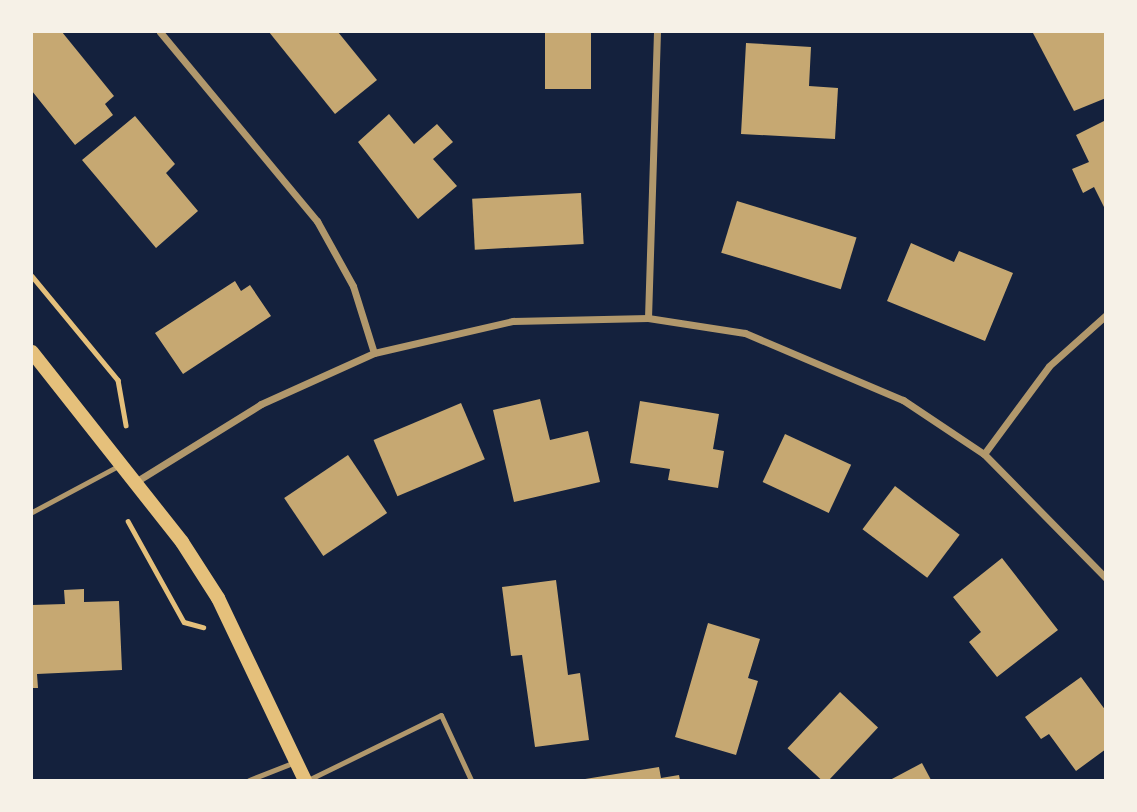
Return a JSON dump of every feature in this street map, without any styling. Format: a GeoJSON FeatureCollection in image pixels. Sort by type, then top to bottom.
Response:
{"type":"FeatureCollection","features":[{"type":"Feature","properties":{"kind":"main road"},"geometry":{"type":"LineString","coordinates":[[32,352],[137,481],[218,598],[306,780]]}},
{"type":"Feature","properties":{"kind":"street"},"geometry":{"type":"LineString","coordinates":[[160,32],[317,221],[353,286],[374,353]]}},
{"type":"Feature","properties":{"kind":"street"},"geometry":{"type":"LineString","coordinates":[[648,318],[657,32]]}},
{"type":"Feature","properties":{"kind":"street"},"geometry":{"type":"LineString","coordinates":[[984,454],[1049,366],[1105,315]]}},
{"type":"Feature","properties":{"kind":"street"},"geometry":{"type":"LineString","coordinates":[[137,481],[261,404],[374,353],[513,321],[648,318],[745,333],[818,361],[903,400],[984,454],[1105,578]]}},
{"type":"Feature","properties":{"kind":"lane"},"geometry":{"type":"LineString","coordinates":[[32,512],[122,463]]}},
{"type":"Feature","properties":{"kind":"lane"},"geometry":{"type":"LineString","coordinates":[[306,780],[441,715],[471,780]]}},
{"type":"Feature","properties":{"kind":"lane"},"geometry":{"type":"LineString","coordinates":[[249,780],[296,762]]}},
{"type":"Feature","properties":{"kind":"path"},"geometry":{"type":"LineString","coordinates":[[32,276],[118,380],[127,430]]}},
{"type":"Feature","properties":{"kind":"building"},"geometry":{"type":"Polygon","coordinates":[[[32,32],[62,32],[114,96],[105,104],[113,115],[75,145],[32,91],[32,32]]]}},
{"type":"Feature","properties":{"kind":"building"},"geometry":{"type":"Polygon","coordinates":[[[269,32],[338,32],[377,80],[335,114],[269,32]]]}},
{"type":"Feature","properties":{"kind":"building"},"geometry":{"type":"Polygon","coordinates":[[[545,32],[591,32],[591,89],[545,89],[545,32]]]}},
{"type":"Feature","properties":{"kind":"building"},"geometry":{"type":"Polygon","coordinates":[[[1104,32],[1106,98],[1074,111],[1033,33],[1104,32]]]}},
{"type":"Feature","properties":{"kind":"building"},"geometry":{"type":"Polygon","coordinates":[[[746,43],[811,47],[809,86],[838,88],[835,139],[741,134],[746,43]]]}},
{"type":"Feature","properties":{"kind":"building"},"geometry":{"type":"Polygon","coordinates":[[[389,114],[414,144],[437,124],[453,142],[433,159],[457,186],[418,219],[358,142],[389,114]]]}},
{"type":"Feature","properties":{"kind":"building"},"geometry":{"type":"Polygon","coordinates":[[[135,116],[175,164],[166,173],[198,211],[156,248],[82,160],[135,116]]]}},
{"type":"Feature","properties":{"kind":"building"},"geometry":{"type":"Polygon","coordinates":[[[1106,120],[1106,211],[1094,187],[1083,193],[1072,169],[1089,162],[1076,135],[1106,120]]]}},
{"type":"Feature","properties":{"kind":"building"},"geometry":{"type":"Polygon","coordinates":[[[581,193],[584,244],[475,250],[472,199],[581,193]]]}},
{"type":"Feature","properties":{"kind":"building"},"geometry":{"type":"Polygon","coordinates":[[[737,201],[857,238],[841,289],[721,253],[737,201]]]}},
{"type":"Feature","properties":{"kind":"building"},"geometry":{"type":"Polygon","coordinates":[[[911,243],[954,262],[959,251],[1013,273],[985,341],[887,301],[911,243]]]}},
{"type":"Feature","properties":{"kind":"building"},"geometry":{"type":"Polygon","coordinates":[[[235,281],[241,291],[250,285],[271,316],[183,374],[155,333],[235,281]]]}},
{"type":"Feature","properties":{"kind":"building"},"geometry":{"type":"Polygon","coordinates":[[[540,399],[550,440],[588,431],[600,482],[514,502],[493,410],[540,399]]]}},
{"type":"Feature","properties":{"kind":"building"},"geometry":{"type":"Polygon","coordinates":[[[640,401],[719,414],[713,449],[724,451],[718,488],[668,480],[670,469],[630,463],[640,401]]]}},
{"type":"Feature","properties":{"kind":"building"},"geometry":{"type":"Polygon","coordinates":[[[461,403],[485,459],[397,496],[374,440],[461,403]]]}},
{"type":"Feature","properties":{"kind":"building"},"geometry":{"type":"Polygon","coordinates":[[[785,434],[851,465],[829,513],[763,482],[785,434]]]}},
{"type":"Feature","properties":{"kind":"building"},"geometry":{"type":"Polygon","coordinates":[[[348,455],[387,513],[323,556],[284,498],[348,455]]]}},
{"type":"Feature","properties":{"kind":"building"},"geometry":{"type":"Polygon","coordinates":[[[895,486],[960,535],[927,578],[863,529],[895,486]]]}},
{"type":"Feature","properties":{"kind":"building"},"geometry":{"type":"Polygon","coordinates":[[[1002,558],[1058,630],[997,677],[969,642],[981,632],[953,597],[1002,558]]]}},
{"type":"Feature","properties":{"kind":"building"},"geometry":{"type":"Polygon","coordinates":[[[556,580],[568,675],[580,673],[589,740],[535,747],[522,655],[511,656],[502,587],[556,580]]]}},
{"type":"Feature","properties":{"kind":"building"},"geometry":{"type":"Polygon","coordinates":[[[84,589],[84,602],[119,601],[122,670],[37,674],[38,688],[32,688],[32,605],[65,604],[64,590],[84,589]]]}},
{"type":"Feature","properties":{"kind":"building"},"geometry":{"type":"Polygon","coordinates":[[[708,623],[760,639],[748,678],[758,681],[736,755],[675,737],[708,623]]]}},
{"type":"Feature","properties":{"kind":"building"},"geometry":{"type":"Polygon","coordinates":[[[1081,677],[1106,711],[1106,749],[1076,771],[1049,734],[1041,739],[1025,717],[1081,677]]]}},
{"type":"Feature","properties":{"kind":"building"},"geometry":{"type":"Polygon","coordinates":[[[840,692],[878,727],[829,780],[821,780],[787,748],[840,692]]]}},
{"type":"Feature","properties":{"kind":"building"},"geometry":{"type":"Polygon","coordinates":[[[922,763],[931,780],[890,780],[922,763]]]}},
{"type":"Feature","properties":{"kind":"building"},"geometry":{"type":"Polygon","coordinates":[[[659,767],[661,778],[679,775],[680,780],[579,780],[659,767]]]}}]}
